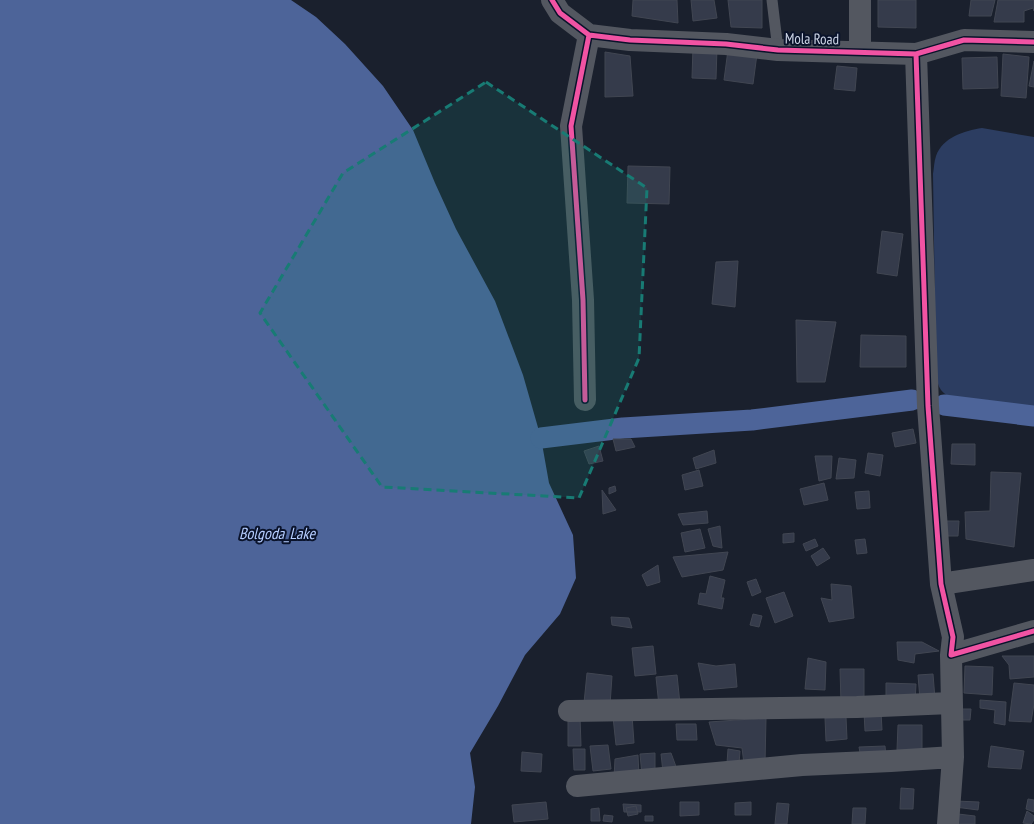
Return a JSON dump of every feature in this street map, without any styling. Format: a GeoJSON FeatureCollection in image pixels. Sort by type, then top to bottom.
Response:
{"type":"FeatureCollection","features":[{"type":"Feature","properties":{"kind":"street"},"geometry":{"type":"LineString","coordinates":[[552,0],[560,13],[589,35],[571,126],[583,300],[585,400]]}},
{"type":"Feature","properties":{"kind":"street"},"geometry":{"type":"LineString","coordinates":[[860,0],[860,52]]}},
{"type":"Feature","properties":{"kind":"street","name":"Mola Road"},"geometry":{"type":"LineString","coordinates":[[589,35],[630,40],[726,44],[778,50],[916,54],[964,40],[1034,42]]}},
{"type":"Feature","properties":{"kind":"street"},"geometry":{"type":"LineString","coordinates":[[916,54],[928,406],[941,584],[954,637],[951,655],[953,757],[948,824]]}},
{"type":"Feature","properties":{"kind":"street"},"geometry":{"type":"LineString","coordinates":[[941,584],[1034,570]]}},
{"type":"Feature","properties":{"kind":"street"},"geometry":{"type":"LineString","coordinates":[[951,655],[1034,631]]}},
{"type":"Feature","properties":{"kind":"street"},"geometry":{"type":"LineString","coordinates":[[569,711],[857,707],[951,703]]}},
{"type":"Feature","properties":{"kind":"street"},"geometry":{"type":"LineString","coordinates":[[577,786],[802,764],[953,757]]}},
{"type":"Feature","properties":{"kind":"lane"},"geometry":{"type":"LineString","coordinates":[[772,0],[778,50]]}},
{"type":"Feature","properties":{"kind":"highlighted area"},"geometry":{"type":"Polygon","coordinates":[[[486,82],[647,188],[639,358],[579,498],[382,487],[260,313],[343,173],[486,82]]]}},
{"type":"Feature","properties":{"kind":"shaded area"},"geometry":{"type":"Polygon","coordinates":[[[982,128],[1034,137],[1034,416],[984,408],[947,396],[938,385],[936,375],[933,174],[935,160],[939,149],[949,140],[961,133],[982,128]]]}},
{"type":"Feature","properties":{"kind":"water","name":"Bolgoda_Lake"},"geometry":{"type":"Polygon","coordinates":[[[0,0],[291,0],[316,17],[345,44],[383,86],[413,130],[456,229],[495,301],[523,375],[541,438],[549,483],[573,535],[576,578],[560,614],[525,655],[498,706],[470,753],[475,787],[471,824],[0,824],[0,0]]]}},
{"type":"Feature","properties":{"kind":"building"},"geometry":{"type":"Polygon","coordinates":[[[633,0],[677,0],[678,23],[632,16],[633,0]]]}},
{"type":"Feature","properties":{"kind":"building"},"geometry":{"type":"Polygon","coordinates":[[[691,0],[714,0],[717,18],[693,21],[691,0]]]}},
{"type":"Feature","properties":{"kind":"building"},"geometry":{"type":"Polygon","coordinates":[[[728,0],[762,0],[762,28],[731,27],[728,0]]]}},
{"type":"Feature","properties":{"kind":"building"},"geometry":{"type":"Polygon","coordinates":[[[878,0],[916,0],[916,28],[878,27],[878,0]]]}},
{"type":"Feature","properties":{"kind":"building"},"geometry":{"type":"Polygon","coordinates":[[[971,0],[995,0],[991,16],[969,16],[971,0]]]}},
{"type":"Feature","properties":{"kind":"building"},"geometry":{"type":"Polygon","coordinates":[[[998,0],[1034,0],[1034,11],[1033,8],[1024,11],[1024,22],[994,22],[998,0]]]}},
{"type":"Feature","properties":{"kind":"building"},"geometry":{"type":"Polygon","coordinates":[[[693,47],[717,48],[716,79],[692,78],[693,47]]]}},
{"type":"Feature","properties":{"kind":"building"},"geometry":{"type":"Polygon","coordinates":[[[728,50],[757,54],[753,84],[724,80],[728,50]]]}},
{"type":"Feature","properties":{"kind":"building"},"geometry":{"type":"Polygon","coordinates":[[[605,52],[630,56],[633,96],[605,97],[605,52]]]}},
{"type":"Feature","properties":{"kind":"building"},"geometry":{"type":"Polygon","coordinates":[[[1003,54],[1029,57],[1026,98],[1001,96],[1003,54]]]}},
{"type":"Feature","properties":{"kind":"building"},"geometry":{"type":"Polygon","coordinates":[[[997,57],[998,88],[963,89],[962,58],[997,57]]]}},
{"type":"Feature","properties":{"kind":"building"},"geometry":{"type":"Polygon","coordinates":[[[1034,61],[1034,87],[1029,86],[1034,61]]]}},
{"type":"Feature","properties":{"kind":"building"},"geometry":{"type":"Polygon","coordinates":[[[837,66],[857,68],[855,91],[834,89],[837,66]]]}},
{"type":"Feature","properties":{"kind":"building"},"geometry":{"type":"Polygon","coordinates":[[[628,166],[670,167],[669,204],[627,203],[628,166]]]}},
{"type":"Feature","properties":{"kind":"building"},"geometry":{"type":"Polygon","coordinates":[[[882,231],[903,234],[897,276],[877,273],[882,231]]]}},
{"type":"Feature","properties":{"kind":"building"},"geometry":{"type":"Polygon","coordinates":[[[738,261],[735,307],[712,304],[716,262],[738,261]]]}},
{"type":"Feature","properties":{"kind":"building"},"geometry":{"type":"Polygon","coordinates":[[[796,320],[836,322],[825,382],[797,382],[796,320]]]}},
{"type":"Feature","properties":{"kind":"building"},"geometry":{"type":"Polygon","coordinates":[[[861,335],[906,336],[906,367],[860,367],[861,335]]]}},
{"type":"Feature","properties":{"kind":"building"},"geometry":{"type":"Polygon","coordinates":[[[913,429],[916,443],[895,447],[892,433],[913,429]]]}},
{"type":"Feature","properties":{"kind":"building"},"geometry":{"type":"Polygon","coordinates":[[[613,439],[631,439],[635,447],[616,451],[613,439]]]}},
{"type":"Feature","properties":{"kind":"building"},"geometry":{"type":"Polygon","coordinates":[[[952,444],[975,444],[975,465],[951,464],[952,444]]]}},
{"type":"Feature","properties":{"kind":"building"},"geometry":{"type":"Polygon","coordinates":[[[599,446],[603,461],[589,464],[584,451],[599,446]]]}},
{"type":"Feature","properties":{"kind":"building"},"geometry":{"type":"Polygon","coordinates":[[[714,450],[716,463],[696,469],[693,458],[714,450]]]}},
{"type":"Feature","properties":{"kind":"building"},"geometry":{"type":"Polygon","coordinates":[[[868,453],[883,455],[880,476],[865,473],[868,453]]]}},
{"type":"Feature","properties":{"kind":"building"},"geometry":{"type":"Polygon","coordinates":[[[815,456],[832,456],[831,478],[819,481],[815,456]]]}},
{"type":"Feature","properties":{"kind":"building"},"geometry":{"type":"Polygon","coordinates":[[[839,458],[856,460],[854,478],[836,479],[839,458]]]}},
{"type":"Feature","properties":{"kind":"building"},"geometry":{"type":"Polygon","coordinates":[[[699,470],[703,486],[685,490],[682,475],[699,470]]]}},
{"type":"Feature","properties":{"kind":"building"},"geometry":{"type":"Polygon","coordinates":[[[991,472],[1021,473],[1014,547],[966,539],[965,512],[990,511],[991,472]]]}},
{"type":"Feature","properties":{"kind":"building"},"geometry":{"type":"Polygon","coordinates":[[[824,483],[828,500],[804,505],[800,489],[824,483]]]}},
{"type":"Feature","properties":{"kind":"building"},"geometry":{"type":"Polygon","coordinates":[[[615,486],[616,491],[609,494],[609,488],[615,486]]]}},
{"type":"Feature","properties":{"kind":"building"},"geometry":{"type":"Polygon","coordinates":[[[602,490],[616,510],[603,514],[602,490]]]}},
{"type":"Feature","properties":{"kind":"building"},"geometry":{"type":"Polygon","coordinates":[[[869,491],[870,508],[857,509],[855,492],[869,491]]]}},
{"type":"Feature","properties":{"kind":"building"},"geometry":{"type":"Polygon","coordinates":[[[707,511],[708,523],[683,525],[678,514],[707,511]]]}},
{"type":"Feature","properties":{"kind":"building"},"geometry":{"type":"Polygon","coordinates":[[[945,521],[959,521],[958,536],[945,536],[945,521]]]}},
{"type":"Feature","properties":{"kind":"building"},"geometry":{"type":"Polygon","coordinates":[[[720,526],[722,548],[713,546],[708,529],[720,526]]]}},
{"type":"Feature","properties":{"kind":"building"},"geometry":{"type":"Polygon","coordinates":[[[700,529],[705,548],[685,552],[681,533],[700,529]]]}},
{"type":"Feature","properties":{"kind":"building"},"geometry":{"type":"Polygon","coordinates":[[[794,533],[794,542],[783,543],[783,534],[794,533]]]}},
{"type":"Feature","properties":{"kind":"building"},"geometry":{"type":"Polygon","coordinates":[[[815,539],[818,546],[806,551],[803,544],[815,539]]]}},
{"type":"Feature","properties":{"kind":"building"},"geometry":{"type":"Polygon","coordinates":[[[865,539],[867,553],[857,554],[855,540],[865,539]]]}},
{"type":"Feature","properties":{"kind":"building"},"geometry":{"type":"Polygon","coordinates":[[[823,548],[830,558],[817,566],[811,556],[823,548]]]}},
{"type":"Feature","properties":{"kind":"building"},"geometry":{"type":"Polygon","coordinates":[[[728,552],[723,570],[682,577],[673,557],[728,552]]]}},
{"type":"Feature","properties":{"kind":"building"},"geometry":{"type":"Polygon","coordinates":[[[658,565],[660,582],[647,586],[642,575],[658,565]]]}},
{"type":"Feature","properties":{"kind":"building"},"geometry":{"type":"Polygon","coordinates":[[[710,576],[725,580],[721,598],[724,598],[722,609],[698,604],[700,593],[706,594],[710,576]]]}},
{"type":"Feature","properties":{"kind":"building"},"geometry":{"type":"Polygon","coordinates":[[[756,579],[761,592],[752,596],[747,582],[756,579]]]}},
{"type":"Feature","properties":{"kind":"building"},"geometry":{"type":"Polygon","coordinates":[[[831,584],[851,586],[854,618],[829,622],[821,598],[832,600],[831,584]]]}},
{"type":"Feature","properties":{"kind":"building"},"geometry":{"type":"Polygon","coordinates":[[[784,592],[793,616],[775,623],[766,598],[784,592]]]}},
{"type":"Feature","properties":{"kind":"building"},"geometry":{"type":"Polygon","coordinates":[[[753,614],[762,616],[759,627],[750,625],[753,614]]]}},
{"type":"Feature","properties":{"kind":"building"},"geometry":{"type":"Polygon","coordinates":[[[611,617],[629,618],[632,628],[612,625],[611,617]]]}},
{"type":"Feature","properties":{"kind":"building"},"geometry":{"type":"Polygon","coordinates":[[[897,642],[922,642],[939,651],[915,654],[914,663],[898,660],[897,642]]]}},
{"type":"Feature","properties":{"kind":"building"},"geometry":{"type":"Polygon","coordinates":[[[653,646],[656,674],[635,676],[632,648],[653,646]]]}},
{"type":"Feature","properties":{"kind":"building"},"geometry":{"type":"Polygon","coordinates":[[[1002,656],[1034,656],[1034,677],[1010,679],[1009,665],[1002,656]]]}},
{"type":"Feature","properties":{"kind":"building"},"geometry":{"type":"Polygon","coordinates":[[[808,658],[826,662],[825,690],[805,689],[808,658]]]}},
{"type":"Feature","properties":{"kind":"building"},"geometry":{"type":"Polygon","coordinates":[[[698,663],[716,666],[735,664],[737,687],[704,690],[698,663]]]}},
{"type":"Feature","properties":{"kind":"building"},"geometry":{"type":"Polygon","coordinates":[[[965,666],[993,667],[992,695],[964,693],[965,666]]]}},
{"type":"Feature","properties":{"kind":"building"},"geometry":{"type":"Polygon","coordinates":[[[840,669],[864,669],[864,702],[841,703],[840,669]]]}},
{"type":"Feature","properties":{"kind":"building"},"geometry":{"type":"Polygon","coordinates":[[[587,673],[612,676],[610,705],[584,703],[587,673]]]}},
{"type":"Feature","properties":{"kind":"building"},"geometry":{"type":"Polygon","coordinates":[[[933,674],[935,699],[920,700],[918,675],[933,674]]]}},
{"type":"Feature","properties":{"kind":"building"},"geometry":{"type":"Polygon","coordinates":[[[677,675],[680,704],[659,706],[656,677],[677,675]]]}},
{"type":"Feature","properties":{"kind":"building"},"geometry":{"type":"Polygon","coordinates":[[[886,683],[916,684],[915,703],[886,703],[886,683]]]}},
{"type":"Feature","properties":{"kind":"building"},"geometry":{"type":"Polygon","coordinates":[[[1014,683],[1034,685],[1034,704],[1031,722],[1009,721],[1014,683]]]}},
{"type":"Feature","properties":{"kind":"building"},"geometry":{"type":"Polygon","coordinates":[[[980,700],[1006,702],[1005,725],[994,723],[995,710],[980,708],[980,700]]]}},
{"type":"Feature","properties":{"kind":"building"},"geometry":{"type":"Polygon","coordinates":[[[960,709],[971,709],[970,720],[960,720],[960,709]]]}},
{"type":"Feature","properties":{"kind":"building"},"geometry":{"type":"Polygon","coordinates":[[[864,712],[881,712],[882,730],[865,731],[864,712]]]}},
{"type":"Feature","properties":{"kind":"building"},"geometry":{"type":"Polygon","coordinates":[[[632,715],[634,743],[616,745],[613,717],[632,715]]]}},
{"type":"Feature","properties":{"kind":"building"},"geometry":{"type":"Polygon","coordinates":[[[568,717],[580,717],[581,746],[568,746],[568,717]]]}},
{"type":"Feature","properties":{"kind":"building"},"geometry":{"type":"Polygon","coordinates":[[[846,717],[847,739],[826,741],[825,718],[846,717]]]}},
{"type":"Feature","properties":{"kind":"building"},"geometry":{"type":"Polygon","coordinates":[[[766,718],[765,763],[744,764],[742,748],[716,745],[709,722],[766,718]]]}},
{"type":"Feature","properties":{"kind":"building"},"geometry":{"type":"Polygon","coordinates":[[[676,724],[696,724],[697,740],[677,740],[676,724]]]}},
{"type":"Feature","properties":{"kind":"building"},"geometry":{"type":"Polygon","coordinates":[[[898,725],[922,725],[922,750],[897,750],[898,725]]]}},
{"type":"Feature","properties":{"kind":"building"},"geometry":{"type":"Polygon","coordinates":[[[608,745],[611,769],[593,771],[590,746],[608,745]]]}},
{"type":"Feature","properties":{"kind":"building"},"geometry":{"type":"Polygon","coordinates":[[[885,746],[886,757],[861,758],[859,747],[885,746]]]}},
{"type":"Feature","properties":{"kind":"building"},"geometry":{"type":"Polygon","coordinates":[[[991,746],[1024,751],[1021,769],[988,767],[991,746]]]}},
{"type":"Feature","properties":{"kind":"building"},"geometry":{"type":"Polygon","coordinates":[[[573,749],[585,749],[585,770],[574,770],[573,749]]]}},
{"type":"Feature","properties":{"kind":"building"},"geometry":{"type":"Polygon","coordinates":[[[728,749],[740,751],[739,764],[727,763],[728,749]]]}},
{"type":"Feature","properties":{"kind":"building"},"geometry":{"type":"Polygon","coordinates":[[[522,752],[542,754],[541,772],[521,771],[522,752]]]}},
{"type":"Feature","properties":{"kind":"building"},"geometry":{"type":"Polygon","coordinates":[[[655,753],[655,775],[642,775],[640,754],[655,753]]]}},
{"type":"Feature","properties":{"kind":"building"},"geometry":{"type":"Polygon","coordinates":[[[671,753],[678,772],[663,772],[661,754],[671,753]]]}},
{"type":"Feature","properties":{"kind":"building"},"geometry":{"type":"Polygon","coordinates":[[[638,755],[639,777],[614,778],[615,759],[638,755]]]}},
{"type":"Feature","properties":{"kind":"building"},"geometry":{"type":"Polygon","coordinates":[[[901,788],[914,789],[913,809],[900,809],[901,788]]]}},
{"type":"Feature","properties":{"kind":"building"},"geometry":{"type":"Polygon","coordinates":[[[1028,799],[1034,800],[1034,812],[1026,809],[1028,799]]]}},
{"type":"Feature","properties":{"kind":"building"},"geometry":{"type":"Polygon","coordinates":[[[955,801],[979,802],[978,810],[955,807],[955,801]]]}},
{"type":"Feature","properties":{"kind":"building"},"geometry":{"type":"Polygon","coordinates":[[[546,802],[548,819],[514,822],[512,805],[546,802]]]}},
{"type":"Feature","properties":{"kind":"building"},"geometry":{"type":"Polygon","coordinates":[[[680,802],[699,802],[699,815],[680,816],[680,802]]]}},
{"type":"Feature","properties":{"kind":"building"},"geometry":{"type":"Polygon","coordinates":[[[751,802],[751,815],[735,815],[735,803],[751,802]]]}},
{"type":"Feature","properties":{"kind":"building"},"geometry":{"type":"Polygon","coordinates":[[[777,803],[789,804],[787,824],[775,824],[777,803]]]}},
{"type":"Feature","properties":{"kind":"building"},"geometry":{"type":"Polygon","coordinates":[[[623,804],[641,805],[641,812],[624,812],[623,804]]]}},
{"type":"Feature","properties":{"kind":"building"},"geometry":{"type":"Polygon","coordinates":[[[636,806],[638,814],[628,816],[626,808],[636,806]]]}},
{"type":"Feature","properties":{"kind":"building"},"geometry":{"type":"Polygon","coordinates":[[[599,808],[600,821],[591,821],[591,809],[599,808]]]}},
{"type":"Feature","properties":{"kind":"building"},"geometry":{"type":"Polygon","coordinates":[[[853,808],[866,808],[865,824],[852,824],[853,808]]]}},
{"type":"Feature","properties":{"kind":"building"},"geometry":{"type":"Polygon","coordinates":[[[1027,811],[1034,816],[1034,820],[1031,824],[1023,823],[1027,811]]]}},
{"type":"Feature","properties":{"kind":"building"},"geometry":{"type":"Polygon","coordinates":[[[958,814],[975,816],[975,824],[957,824],[958,814]]]}},
{"type":"Feature","properties":{"kind":"building"},"geometry":{"type":"Polygon","coordinates":[[[604,815],[613,816],[612,822],[603,821],[604,815]]]}},
{"type":"Feature","properties":{"kind":"building"},"geometry":{"type":"Polygon","coordinates":[[[645,816],[653,816],[653,821],[645,821],[645,816]]]}},
{"type":"Feature","properties":{"kind":"waterway"},"geometry":{"type":"LineString","coordinates":[[541,438],[623,428],[752,420],[912,400]]}},
{"type":"Feature","properties":{"kind":"waterway"},"geometry":{"type":"LineString","coordinates":[[944,405],[1034,416]]}},
{"type":"Feature","properties":{"kind":"cycle path"},"geometry":{"type":"LineString","coordinates":[[552,0],[560,13],[589,35],[571,126],[583,300],[585,400]]}},
{"type":"Feature","properties":{"kind":"cycle path"},"geometry":{"type":"LineString","coordinates":[[589,35],[630,40],[726,44],[778,50],[916,54],[964,40],[1034,42]]}},
{"type":"Feature","properties":{"kind":"cycle path"},"geometry":{"type":"LineString","coordinates":[[916,54],[928,406],[941,584],[953,637],[951,655],[1034,631]]}}]}
